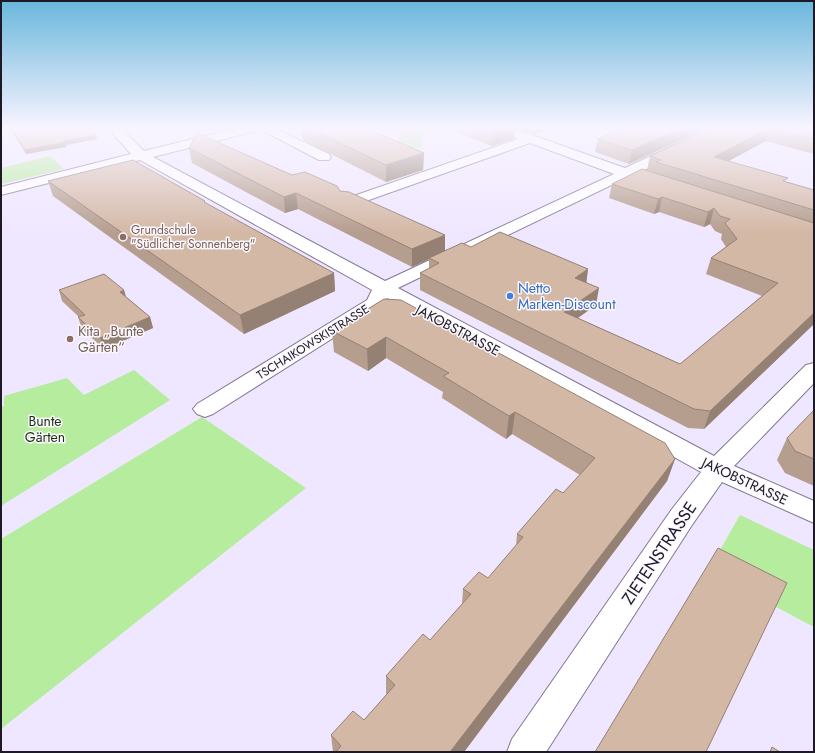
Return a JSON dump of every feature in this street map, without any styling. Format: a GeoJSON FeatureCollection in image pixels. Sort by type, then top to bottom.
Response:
{"type":"FeatureCollection","features":[{"type":"Feature","properties":{"kind":"street"},"geometry":{"type":"LineString","coordinates":[[1,191],[112,163]]}},
{"type":"Feature","properties":{"kind":"street","name":"JAKOBSTRASSE"},"geometry":{"type":"LineString","coordinates":[[154,163],[277,229],[382,289],[717,469],[814,513]]}},
{"type":"Feature","properties":{"kind":"street"},"geometry":{"type":"LineString","coordinates":[[347,203],[459,163]]}},
{"type":"Feature","properties":{"kind":"street"},"geometry":{"type":"LineString","coordinates":[[597,163],[648,181]]}},
{"type":"Feature","properties":{"kind":"street"},"geometry":{"type":"LineString","coordinates":[[382,289],[646,163]]}},
{"type":"Feature","properties":{"kind":"street"},"geometry":{"type":"LineString","coordinates":[[343,187],[362,197]]}},
{"type":"Feature","properties":{"kind":"street","name":"TSCHAIKOWSKISTRASSE"},"geometry":{"type":"LineString","coordinates":[[205,409],[375,304],[382,289]]}},
{"type":"Feature","properties":{"kind":"street","name":"ZIETENSTRASSE"},"geometry":{"type":"LineString","coordinates":[[525,752],[682,517],[717,469],[814,370]]}},
{"type":"Feature","properties":{"kind":"green space"},"geometry":{"type":"Polygon","coordinates":[[[21,163],[58,163],[64,169],[1,184],[1,168],[21,163]]]}},
{"type":"Feature","properties":{"kind":"green space","name":"Bunte Gärten"},"geometry":{"type":"Polygon","coordinates":[[[134,370],[170,400],[1,506],[1,407],[4,406],[4,396],[67,378],[84,395],[134,370]]]}},
{"type":"Feature","properties":{"kind":"green space"},"geometry":{"type":"Polygon","coordinates":[[[202,417],[306,488],[1,729],[1,539],[202,417]]]}},
{"type":"Feature","properties":{"kind":"green space"},"geometry":{"type":"Polygon","coordinates":[[[740,515],[814,550],[814,627],[708,571],[740,515]]]}},
{"type":"Feature","properties":{"kind":"building"},"geometry":{"type":"Polygon","coordinates":[[[120,163],[139,163],[205,201],[204,202],[334,273],[240,315],[48,181],[120,163]]]}},
{"type":"Feature","properties":{"kind":"building"},"geometry":{"type":"Polygon","coordinates":[[[218,163],[265,163],[292,175],[305,172],[337,186],[340,191],[349,192],[445,235],[412,249],[296,193],[284,197],[218,163]]]}},
{"type":"Feature","properties":{"kind":"building"},"geometry":{"type":"Polygon","coordinates":[[[660,163],[736,163],[788,178],[783,181],[814,190],[814,210],[660,163]]]}},
{"type":"Feature","properties":{"kind":"building"},"geometry":{"type":"Polygon","coordinates":[[[642,169],[814,223],[814,313],[710,411],[694,409],[420,273],[439,263],[429,258],[462,243],[471,247],[500,232],[588,269],[575,278],[599,288],[564,312],[680,364],[778,283],[711,258],[737,239],[725,223],[730,219],[720,216],[714,208],[708,212],[662,197],[658,199],[612,184],[642,169]]]}},
{"type":"Feature","properties":{"kind":"building"},"geometry":{"type":"Polygon","coordinates":[[[104,274],[124,290],[120,292],[150,317],[100,338],[78,317],[85,315],[59,290],[104,274]]]}},
{"type":"Feature","properties":{"kind":"building"},"geometry":{"type":"Polygon","coordinates":[[[384,299],[401,300],[665,443],[675,459],[450,752],[336,752],[341,746],[331,735],[353,711],[364,720],[395,685],[386,676],[423,634],[430,640],[471,594],[463,589],[479,572],[488,578],[523,537],[517,534],[556,489],[563,493],[595,458],[515,412],[509,416],[443,376],[449,373],[386,337],[367,349],[332,331],[384,299]]]}},
{"type":"Feature","properties":{"kind":"building"},"geometry":{"type":"Polygon","coordinates":[[[814,410],[814,459],[795,451],[787,438],[814,410]]]}},
{"type":"Feature","properties":{"kind":"building"},"geometry":{"type":"Polygon","coordinates":[[[718,548],[787,583],[706,752],[595,752],[718,548]]]}},
{"type":"Feature","properties":{"kind":"building"},"geometry":{"type":"Polygon","coordinates":[[[772,747],[780,752],[770,752],[772,747]]]}},
{"type":"Feature","properties":{"kind":"place","name":"Grundschule \"Südlicher Sonnenberg\""},"geometry":{"type":"Point","coordinates":[123,237]}},
{"type":"Feature","properties":{"kind":"place","name":"Netto Marken-Discount"},"geometry":{"type":"Point","coordinates":[510,296]}},
{"type":"Feature","properties":{"kind":"place","name":"Kita „Bunte Gärten“"},"geometry":{"type":"Point","coordinates":[70,339]}}]}
